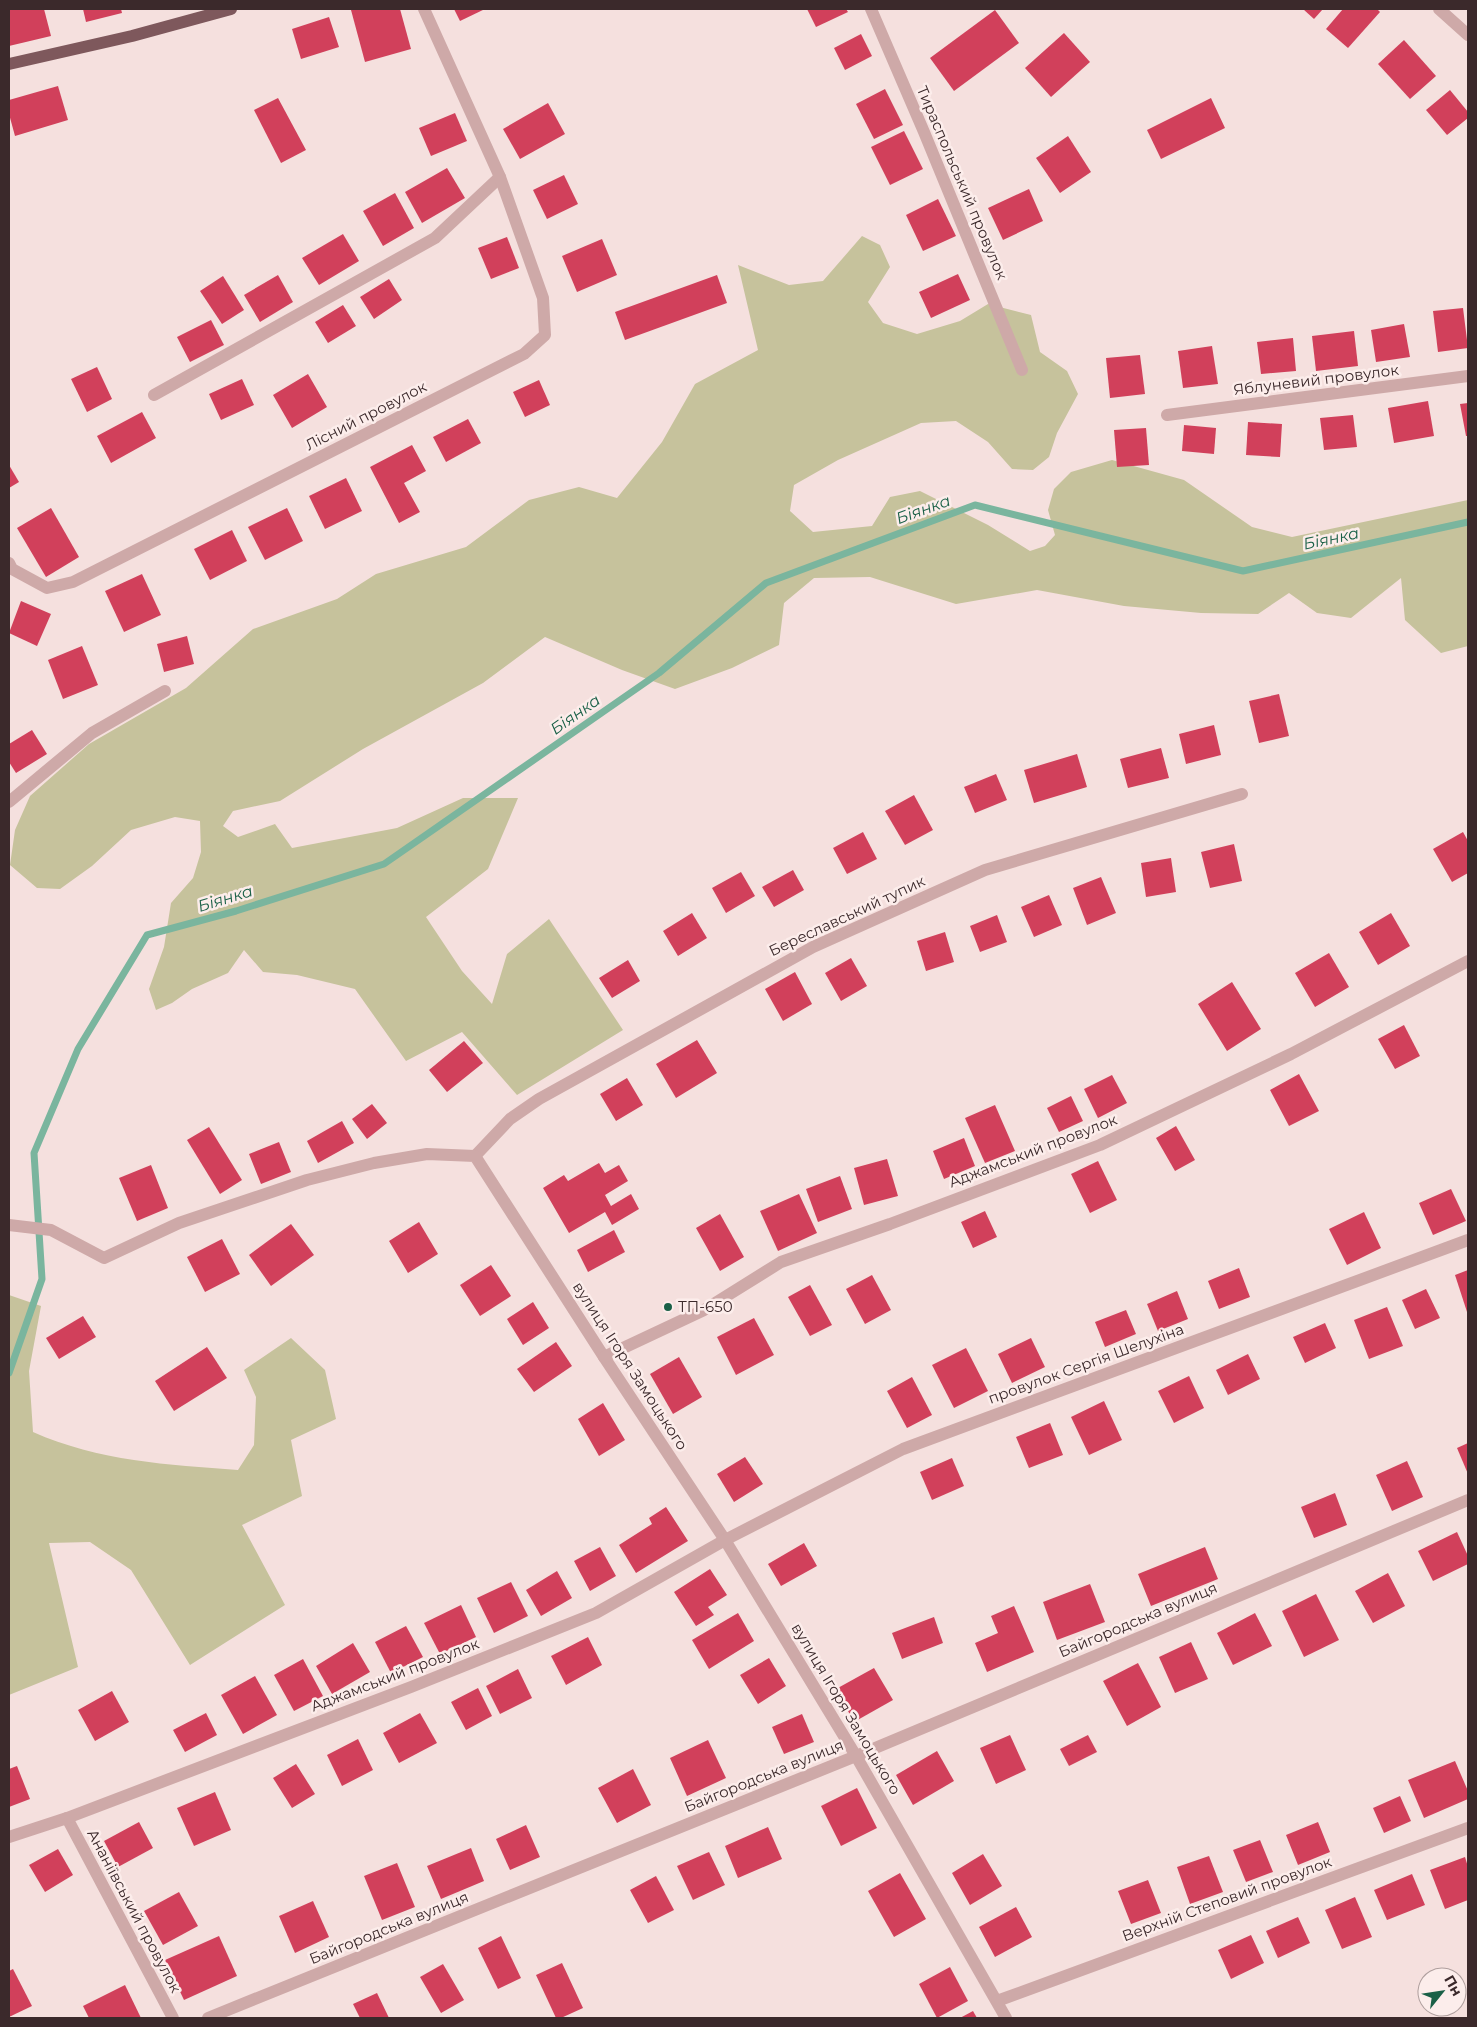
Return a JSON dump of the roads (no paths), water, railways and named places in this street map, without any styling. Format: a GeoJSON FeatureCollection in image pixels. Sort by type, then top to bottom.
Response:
{"type":"FeatureCollection","features":[{"type":"Feature","properties":{"kind":"main road"},"geometry":{"type":"LineString","coordinates":[[9,64],[132,36],[231,9]]}},
{"type":"Feature","properties":{"kind":"street","name":"Лісний провулок"},"geometry":{"type":"LineString","coordinates":[[9,564],[12,569],[47,588],[73,582],[524,354],[545,335],[543,298],[500,177],[424,9]]}},
{"type":"Feature","properties":{"kind":"street","name":"Тираспольський провулок"},"geometry":{"type":"LineString","coordinates":[[871,9],[1022,370]]}},
{"type":"Feature","properties":{"kind":"street"},"geometry":{"type":"LineString","coordinates":[[1439,9],[1468,35]]}},
{"type":"Feature","properties":{"kind":"street"},"geometry":{"type":"LineString","coordinates":[[154,395],[435,238],[500,177]]}},
{"type":"Feature","properties":{"kind":"street","name":"Яблуневий провулок"},"geometry":{"type":"LineString","coordinates":[[1167,415],[1468,376]]}},
{"type":"Feature","properties":{"kind":"street"},"geometry":{"type":"LineString","coordinates":[[9,802],[92,733],[164,691]]}},
{"type":"Feature","properties":{"kind":"street","name":"Береславський тупик"},"geometry":{"type":"LineString","coordinates":[[475,1156],[510,1119],[539,1100],[813,947],[985,870],[1242,794]]}},
{"type":"Feature","properties":{"kind":"street","name":"Аджамський провулок"},"geometry":{"type":"LineString","coordinates":[[604,1357],[704,1310],[781,1262],[890,1224],[1108,1141],[1291,1054],[1468,960]]}},
{"type":"Feature","properties":{"kind":"street"},"geometry":{"type":"LineString","coordinates":[[14,1226],[51,1230],[104,1258],[179,1223],[307,1180],[374,1163],[428,1154],[475,1156]]}},
{"type":"Feature","properties":{"kind":"street","name":"вулиця Ігоря Замоцького"},"geometry":{"type":"LineString","coordinates":[[475,1156],[604,1357],[725,1540],[856,1756],[1006,2018]]}},
{"type":"Feature","properties":{"kind":"street","name":"провулок Сергія Шелухіна"},"geometry":{"type":"LineString","coordinates":[[725,1540],[903,1449],[1468,1240]]}},
{"type":"Feature","properties":{"kind":"street","name":"Байгородська вулиця"},"geometry":{"type":"LineString","coordinates":[[208,2018],[856,1756],[1468,1500]]}},
{"type":"Feature","properties":{"kind":"street","name":"Аджамський провулок"},"geometry":{"type":"LineString","coordinates":[[9,1837],[67,1818],[411,1687],[596,1614],[725,1540]]}},
{"type":"Feature","properties":{"kind":"street","name":"Ананіївський провулок"},"geometry":{"type":"LineString","coordinates":[[67,1818],[173,2018]]}},
{"type":"Feature","properties":{"kind":"street","name":"Верхній Степовий провулок"},"geometry":{"type":"LineString","coordinates":[[997,2001],[1468,1828]]}},
{"type":"Feature","properties":{"kind":"waterway","name":"Біянка"},"geometry":{"type":"LineString","coordinates":[[9,1373],[42,1279],[34,1153],[78,1049],[147,935],[236,911],[384,864],[659,673],[766,583],[975,505],[1243,571],[1468,522]]}},
{"type":"Feature","properties":{"kind":"place","name":"ТП-650"},"geometry":{"type":"Point","coordinates":[668,1307]}}]}
